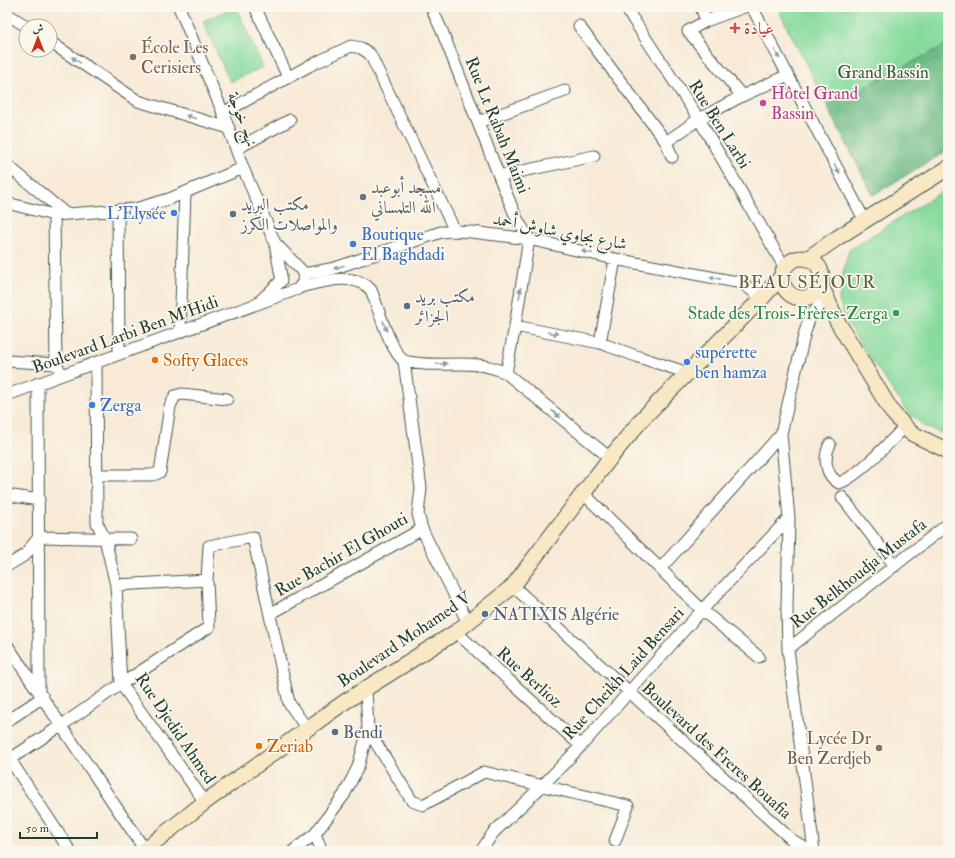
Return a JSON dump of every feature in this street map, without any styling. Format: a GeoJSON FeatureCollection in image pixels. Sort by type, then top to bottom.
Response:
{"type":"FeatureCollection","features":[{"type":"Feature","properties":{"kind":"main road"},"geometry":{"type":"LineString","coordinates":[[813,262],[837,238],[948,168]]}},
{"type":"Feature","properties":{"kind":"main road"},"geometry":{"type":"LineString","coordinates":[[815,301],[817,292],[821,285],[822,275],[813,262],[801,258],[785,267],[782,281],[787,291],[798,298],[805,298],[815,301],[837,322]]}},
{"type":"Feature","properties":{"kind":"main road","name":"Boulevard Mohamed V"},"geometry":{"type":"LineString","coordinates":[[144,850],[205,802],[346,701],[456,632],[467,621],[513,586],[610,458],[643,418],[762,298],[785,267]]}},
{"type":"Feature","properties":{"kind":"main road"},"geometry":{"type":"LineString","coordinates":[[821,285],[837,322],[892,412],[911,433],[948,451]]}},
{"type":"Feature","properties":{"kind":"main road","name":"Boulevard Mohamed V"},"geometry":{"type":"LineString","coordinates":[[762,298],[787,291]]}},
{"type":"Feature","properties":{"kind":"street","name":"نهج خوجة"},"geometry":{"type":"LineString","coordinates":[[179,7],[229,128],[243,168],[276,243],[281,278]]}},
{"type":"Feature","properties":{"kind":"street"},"geometry":{"type":"LineString","coordinates":[[255,7],[288,77]]}},
{"type":"Feature","properties":{"kind":"street","name":"Rue Lt Rabah Maimi"},"geometry":{"type":"LineString","coordinates":[[431,7],[516,217],[529,239]]}},
{"type":"Feature","properties":{"kind":"street","name":"Rue Ben Larbi"},"geometry":{"type":"LineString","coordinates":[[625,7],[699,119],[785,267]]}},
{"type":"Feature","properties":{"kind":"street"},"geometry":{"type":"LineString","coordinates":[[701,7],[706,21]]}},
{"type":"Feature","properties":{"kind":"street"},"geometry":{"type":"LineString","coordinates":[[742,96],[688,31],[706,21],[744,7]]}},
{"type":"Feature","properties":{"kind":"street"},"geometry":{"type":"LineString","coordinates":[[752,7],[865,221]]}},
{"type":"Feature","properties":{"kind":"street"},"geometry":{"type":"LineString","coordinates":[[7,14],[18,21]]}},
{"type":"Feature","properties":{"kind":"street"},"geometry":{"type":"LineString","coordinates":[[579,26],[666,142],[672,157]]}},
{"type":"Feature","properties":{"kind":"street"},"geometry":{"type":"LineString","coordinates":[[223,113],[288,77],[351,46],[361,48],[370,54],[455,231]]}},
{"type":"Feature","properties":{"kind":"street"},"geometry":{"type":"LineString","coordinates":[[58,47],[138,101],[229,128]]}},
{"type":"Feature","properties":{"kind":"street"},"geometry":{"type":"LineString","coordinates":[[666,142],[699,119],[742,96],[788,75]]}},
{"type":"Feature","properties":{"kind":"street"},"geometry":{"type":"LineString","coordinates":[[478,122],[565,92]]}},
{"type":"Feature","properties":{"kind":"street"},"geometry":{"type":"LineString","coordinates":[[236,149],[290,120]]}},
{"type":"Feature","properties":{"kind":"street"},"geometry":{"type":"LineString","coordinates":[[499,176],[594,156]]}},
{"type":"Feature","properties":{"kind":"street"},"geometry":{"type":"LineString","coordinates":[[7,165],[66,214]]}},
{"type":"Feature","properties":{"kind":"street"},"geometry":{"type":"LineString","coordinates":[[7,203],[54,215],[135,209],[170,199],[243,168]]}},
{"type":"Feature","properties":{"kind":"street"},"geometry":{"type":"LineString","coordinates":[[180,332],[185,193]]}},
{"type":"Feature","properties":{"kind":"street"},"geometry":{"type":"LineString","coordinates":[[118,210],[119,354]]}},
{"type":"Feature","properties":{"kind":"street"},"geometry":{"type":"LineString","coordinates":[[54,215],[56,364],[62,375]]}},
{"type":"Feature","properties":{"kind":"street","name":"شارع بجاوي شاوش أحمد"},"geometry":{"type":"LineString","coordinates":[[302,272],[335,268],[436,234],[455,231],[529,239],[615,259],[742,283],[762,298]]}},
{"type":"Feature","properties":{"kind":"street"},"geometry":{"type":"LineString","coordinates":[[506,373],[529,239]]}},
{"type":"Feature","properties":{"kind":"street","name":"نهج خوجة"},"geometry":{"type":"LineString","coordinates":[[276,243],[302,272]]}},
{"type":"Feature","properties":{"kind":"street"},"geometry":{"type":"LineString","coordinates":[[600,343],[615,259]]}},
{"type":"Feature","properties":{"kind":"street"},"geometry":{"type":"LineString","coordinates":[[255,305],[281,278],[283,271],[288,267],[296,267],[302,272],[304,282],[298,289],[288,289],[284,287],[281,278]]}},
{"type":"Feature","properties":{"kind":"street","name":"Boulevard Larbi Ben M'Hidi"},"geometry":{"type":"LineString","coordinates":[[7,394],[298,289],[326,281],[347,279],[367,284],[372,290]]}},
{"type":"Feature","properties":{"kind":"street","name":"Rue Bachir El Ghouti"},"geometry":{"type":"LineString","coordinates":[[270,614],[422,529],[418,514],[422,488],[404,361],[399,358],[394,348],[372,290]]}},
{"type":"Feature","properties":{"kind":"street"},"geometry":{"type":"LineString","coordinates":[[660,569],[781,434],[805,332],[815,301]]}},
{"type":"Feature","properties":{"kind":"street"},"geometry":{"type":"LineString","coordinates":[[515,326],[600,343],[688,373]]}},
{"type":"Feature","properties":{"kind":"street"},"geometry":{"type":"LineString","coordinates":[[7,361],[56,364]]}},
{"type":"Feature","properties":{"kind":"street"},"geometry":{"type":"LineString","coordinates":[[404,361],[434,365],[473,364],[496,368],[506,373],[610,458]]}},
{"type":"Feature","properties":{"kind":"street","name":"Rue Djedid Ahmed"},"geometry":{"type":"LineString","coordinates":[[96,363],[98,524],[105,538],[116,585],[121,684],[205,802]]}},
{"type":"Feature","properties":{"kind":"street"},"geometry":{"type":"LineString","coordinates":[[38,383],[41,694]]}},
{"type":"Feature","properties":{"kind":"street"},"geometry":{"type":"LineString","coordinates":[[97,475],[151,475],[160,472],[170,406],[175,396],[182,394],[227,400]]}},
{"type":"Feature","properties":{"kind":"street"},"geometry":{"type":"LineString","coordinates":[[830,444],[826,452],[826,463],[829,473],[834,480],[839,483],[856,474],[905,427]]}},
{"type":"Feature","properties":{"kind":"street","name":"Rue Belkhoudja Mustafa"},"geometry":{"type":"LineString","coordinates":[[781,434],[789,518],[787,607],[788,649],[814,851]]}},
{"type":"Feature","properties":{"kind":"street"},"geometry":{"type":"LineString","coordinates":[[583,493],[702,610],[759,657]]}},
{"type":"Feature","properties":{"kind":"street"},"geometry":{"type":"LineString","coordinates":[[7,495],[39,500]]}},
{"type":"Feature","properties":{"kind":"street"},"geometry":{"type":"LineString","coordinates":[[842,497],[895,566]]}},
{"type":"Feature","properties":{"kind":"street","name":"Rue Cheikh Laid Bensari"},"geometry":{"type":"LineString","coordinates":[[481,851],[493,833],[581,746],[702,610],[789,518]]}},
{"type":"Feature","properties":{"kind":"street","name":"Rue Belkhoudja Mustafa"},"geometry":{"type":"LineString","coordinates":[[788,649],[948,524]]}},
{"type":"Feature","properties":{"kind":"street"},"geometry":{"type":"LineString","coordinates":[[422,529],[467,621]]}},
{"type":"Feature","properties":{"kind":"street"},"geometry":{"type":"LineString","coordinates":[[39,537],[131,539]]}},
{"type":"Feature","properties":{"kind":"street"},"geometry":{"type":"LineString","coordinates":[[7,566],[25,555],[39,537]]}},
{"type":"Feature","properties":{"kind":"street"},"geometry":{"type":"LineString","coordinates":[[70,851],[8,759],[62,726],[121,684],[208,627],[208,546],[253,537],[289,703],[307,729]]}},
{"type":"Feature","properties":{"kind":"street"},"geometry":{"type":"LineString","coordinates":[[116,585],[207,580]]}},
{"type":"Feature","properties":{"kind":"street","name":"Boulevard des Freres Bouafia"},"geometry":{"type":"LineString","coordinates":[[513,586],[628,693],[792,840]]}},
{"type":"Feature","properties":{"kind":"street","name":"Rue Berlioz"},"geometry":{"type":"LineString","coordinates":[[456,632],[581,746]]}},
{"type":"Feature","properties":{"kind":"street"},"geometry":{"type":"LineString","coordinates":[[7,645],[144,850]]}},
{"type":"Feature","properties":{"kind":"street"},"geometry":{"type":"LineString","coordinates":[[293,851],[315,834],[344,795],[358,766],[368,730],[366,688]]}},
{"type":"Feature","properties":{"kind":"street"},"geometry":{"type":"LineString","coordinates":[[7,721],[41,694]]}},
{"type":"Feature","properties":{"kind":"street"},"geometry":{"type":"LineString","coordinates":[[368,730],[412,801],[423,805],[484,772],[628,806],[615,841]]}},
{"type":"Feature","properties":{"kind":"street"},"geometry":{"type":"LineString","coordinates":[[315,834],[322,851]]}},
{"type":"Feature","properties":{"kind":"street"},"geometry":{"type":"LineString","coordinates":[[792,840],[798,851]]}},
{"type":"Feature","properties":{"kind":"street"},"geometry":{"type":"LineString","coordinates":[[792,840],[810,851]]}},
{"type":"Feature","properties":{"kind":"green space"},"geometry":{"type":"Polygon","coordinates":[[[236,7],[263,67],[230,82],[203,21],[236,7]]]}},
{"type":"Feature","properties":{"kind":"green space","name":"Grand Bassin"},"geometry":{"type":"Polygon","coordinates":[[[777,7],[948,7],[948,150],[873,195],[777,7]]]}},
{"type":"Feature","properties":{"kind":"green space"},"geometry":{"type":"Polygon","coordinates":[[[948,44],[948,150],[873,195],[827,106],[948,44]]]}},
{"type":"Feature","properties":{"kind":"green space","name":"Stade des Trois-Frères-Zerga"},"geometry":{"type":"Polygon","coordinates":[[[948,188],[948,435],[925,427],[906,410],[848,325],[839,301],[842,277],[849,250],[948,188]]]}},
{"type":"Feature","properties":{"kind":"place","name":"عيادة"},"geometry":{"type":"Point","coordinates":[735,28]}},
{"type":"Feature","properties":{"kind":"place","name":"École Les Cerisiers"},"geometry":{"type":"Point","coordinates":[133,57]}},
{"type":"Feature","properties":{"kind":"place","name":"Hôtel Grand Bassin"},"geometry":{"type":"Point","coordinates":[763,103]}},
{"type":"Feature","properties":{"kind":"place","name":"مسجد أبوعبد الله التلمساني"},"geometry":{"type":"Point","coordinates":[363,197]}},
{"type":"Feature","properties":{"kind":"place","name":"L’Elysée"},"geometry":{"type":"Point","coordinates":[174,213]}},
{"type":"Feature","properties":{"kind":"place","name":"مكتب البريد والمواصلات الكرز"},"geometry":{"type":"Point","coordinates":[233,214]}},
{"type":"Feature","properties":{"kind":"place","name":"Boutique El Baghdadi"},"geometry":{"type":"Point","coordinates":[353,244]}},
{"type":"Feature","properties":{"kind":"place","name":"مكتب بريد الجزائر"},"geometry":{"type":"Point","coordinates":[407,306]}},
{"type":"Feature","properties":{"kind":"place","name":"Stade des Trois-Frères-Zerga"},"geometry":{"type":"Point","coordinates":[896,313]}},
{"type":"Feature","properties":{"kind":"place","name":"Softy Glaces"},"geometry":{"type":"Point","coordinates":[155,360]}},
{"type":"Feature","properties":{"kind":"place","name":"supérette ben hamza"},"geometry":{"type":"Point","coordinates":[687,362]}},
{"type":"Feature","properties":{"kind":"place","name":"Zerga"},"geometry":{"type":"Point","coordinates":[92,405]}},
{"type":"Feature","properties":{"kind":"place","name":"NATIXIS Algérie"},"geometry":{"type":"Point","coordinates":[485,614]}},
{"type":"Feature","properties":{"kind":"place","name":"Bendi"},"geometry":{"type":"Point","coordinates":[335,732]}},
{"type":"Feature","properties":{"kind":"place","name":"Zeriab"},"geometry":{"type":"Point","coordinates":[259,746]}},
{"type":"Feature","properties":{"kind":"place","name":"Lycée Dr Ben Zerdjeb"},"geometry":{"type":"Point","coordinates":[879,748]}},
{"type":"Feature","properties":{"kind":"district","name":"BEAU SÉJOUR"},"geometry":{"type":"Point","coordinates":[807,282]}}]}
